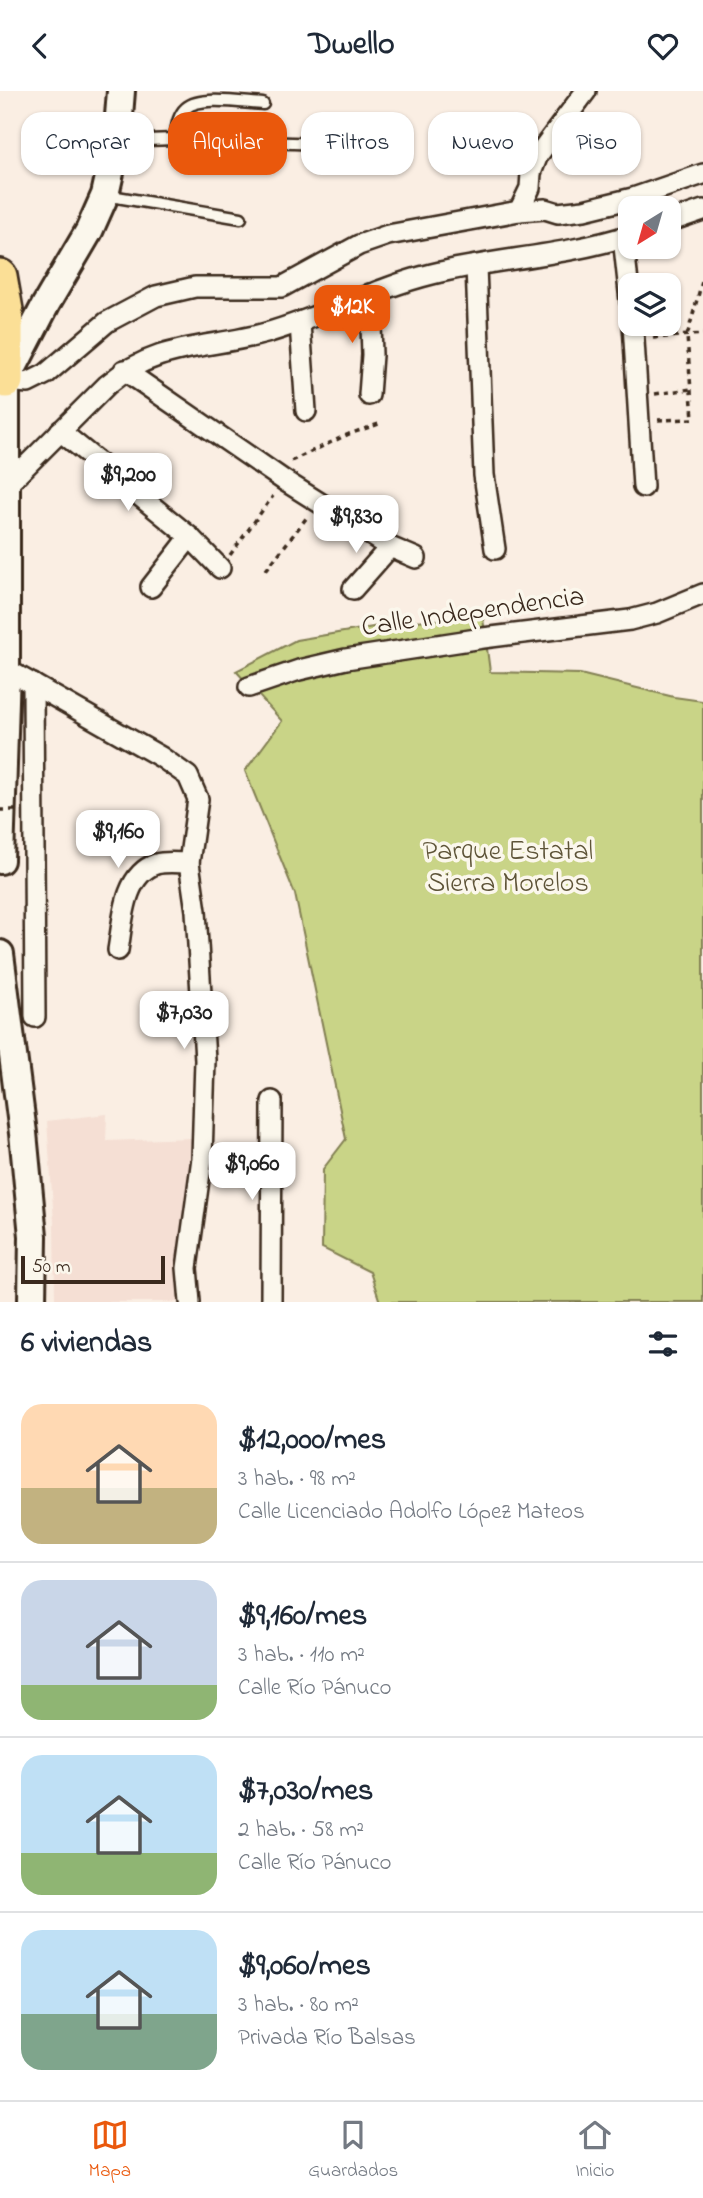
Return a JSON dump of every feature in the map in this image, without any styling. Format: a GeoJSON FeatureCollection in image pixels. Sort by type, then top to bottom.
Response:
{"type":"FeatureCollection","features":[{"type":"Feature","properties":{"kind":"highway"},"geometry":{"type":"LineString","coordinates":[[0,277],[6,310],[6,381]]}},
{"type":"Feature","properties":{"kind":"main road"},"geometry":{"type":"LineString","coordinates":[[119,112],[121,91]]}},
{"type":"Feature","properties":{"kind":"main road"},"geometry":{"type":"LineString","coordinates":[[0,860],[6,669],[6,381],[46,304],[89,231],[105,195],[109,175]]}},
{"type":"Feature","properties":{"kind":"main road"},"geometry":{"type":"LineString","coordinates":[[0,954],[33,1236],[32,1302]]}},
{"type":"Feature","properties":{"kind":"street"},"geometry":{"type":"LineString","coordinates":[[519,211],[530,188],[531,173],[538,155],[586,91]]}},
{"type":"Feature","properties":{"kind":"street"},"geometry":{"type":"LineString","coordinates":[[6,381],[28,383],[46,374],[107,322],[156,296],[195,287],[282,287],[359,245],[388,235],[519,211],[584,210],[633,198],[703,174]]}},
{"type":"Feature","properties":{"kind":"street"},"geometry":{"type":"LineString","coordinates":[[681,218],[703,210]]}},
{"type":"Feature","properties":{"kind":"street"},"geometry":{"type":"LineString","coordinates":[[6,486],[124,370],[154,355],[262,334],[300,323],[370,294],[433,273],[590,246],[618,238]]}},
{"type":"Feature","properties":{"kind":"street"},"geometry":{"type":"LineString","coordinates":[[476,266],[484,475],[495,549]]}},
{"type":"Feature","properties":{"kind":"street"},"geometry":{"type":"LineString","coordinates":[[369,395],[372,355],[370,294]]}},
{"type":"Feature","properties":{"kind":"street"},"geometry":{"type":"LineString","coordinates":[[300,323],[306,411]]}},
{"type":"Feature","properties":{"kind":"street"},"geometry":{"type":"LineString","coordinates":[[634,336],[643,487]]}},
{"type":"Feature","properties":{"kind":"street"},"geometry":{"type":"LineString","coordinates":[[124,370],[277,476],[390,547],[416,558]]}},
{"type":"Feature","properties":{"kind":"street"},"geometry":{"type":"LineString","coordinates":[[60,431],[190,537],[220,568]]}},
{"type":"Feature","properties":{"kind":"street"},"geometry":{"type":"LineString","coordinates":[[151,587],[190,537]]}},
{"type":"Feature","properties":{"kind":"street"},"geometry":{"type":"LineString","coordinates":[[353,589],[390,547]]}},
{"type":"Feature","properties":{"kind":"street","name":"Calle Independencia"},"geometry":{"type":"LineString","coordinates":[[249,687],[299,670],[346,659],[483,638],[631,620],[657,613],[703,594]]}},
{"type":"Feature","properties":{"kind":"street"},"geometry":{"type":"LineString","coordinates":[[6,669],[161,757],[188,776],[198,799],[189,863],[196,911],[205,1060],[202,1158],[187,1268],[190,1302]]}},
{"type":"Feature","properties":{"kind":"street"},"geometry":{"type":"LineString","coordinates":[[33,684],[35,1017]]}},
{"type":"Feature","properties":{"kind":"street"},"geometry":{"type":"LineString","coordinates":[[118,950],[127,900],[134,882],[146,869],[158,863],[189,863]]}},
{"type":"Feature","properties":{"kind":"street"},"geometry":{"type":"LineString","coordinates":[[271,1302],[272,1101]]}},
{"type":"Feature","properties":{"kind":"lane"},"geometry":{"type":"LineString","coordinates":[[183,112],[194,103],[204,101],[263,104]]}},
{"type":"Feature","properties":{"kind":"lane"},"geometry":{"type":"LineString","coordinates":[[105,195],[241,218]]}},
{"type":"Feature","properties":{"kind":"path"},"geometry":{"type":"LineString","coordinates":[[639,421],[694,419],[687,336],[703,278]]}},
{"type":"Feature","properties":{"kind":"path"},"geometry":{"type":"LineString","coordinates":[[681,336],[703,334]]}},
{"type":"Feature","properties":{"kind":"path"},"geometry":{"type":"LineString","coordinates":[[636,396],[691,389]]}},
{"type":"Feature","properties":{"kind":"path"},"geometry":{"type":"LineString","coordinates":[[220,568],[277,476],[349,434],[382,423]]}},
{"type":"Feature","properties":{"kind":"path"},"geometry":{"type":"LineString","coordinates":[[266,569],[318,502]]}},
{"type":"Feature","properties":{"kind":"path"},"geometry":{"type":"LineString","coordinates":[[0,810],[20,810]]}},
{"type":"Feature","properties":{"kind":"shaded area"},"geometry":{"type":"Polygon","coordinates":[[[107,1114],[106,1141],[192,1138],[182,1302],[55,1302],[54,1222],[47,1121],[107,1114]]]}},
{"type":"Feature","properties":{"kind":"green space","name":"Parque Estatal Sierra Morelos"},"geometry":{"type":"Polygon","coordinates":[[[483,618],[490,672],[580,674],[674,697],[703,701],[703,1302],[380,1302],[370,1272],[322,1248],[323,1169],[346,1139],[295,894],[245,771],[282,721],[236,671],[296,640],[409,621],[483,618]]]}}]}
